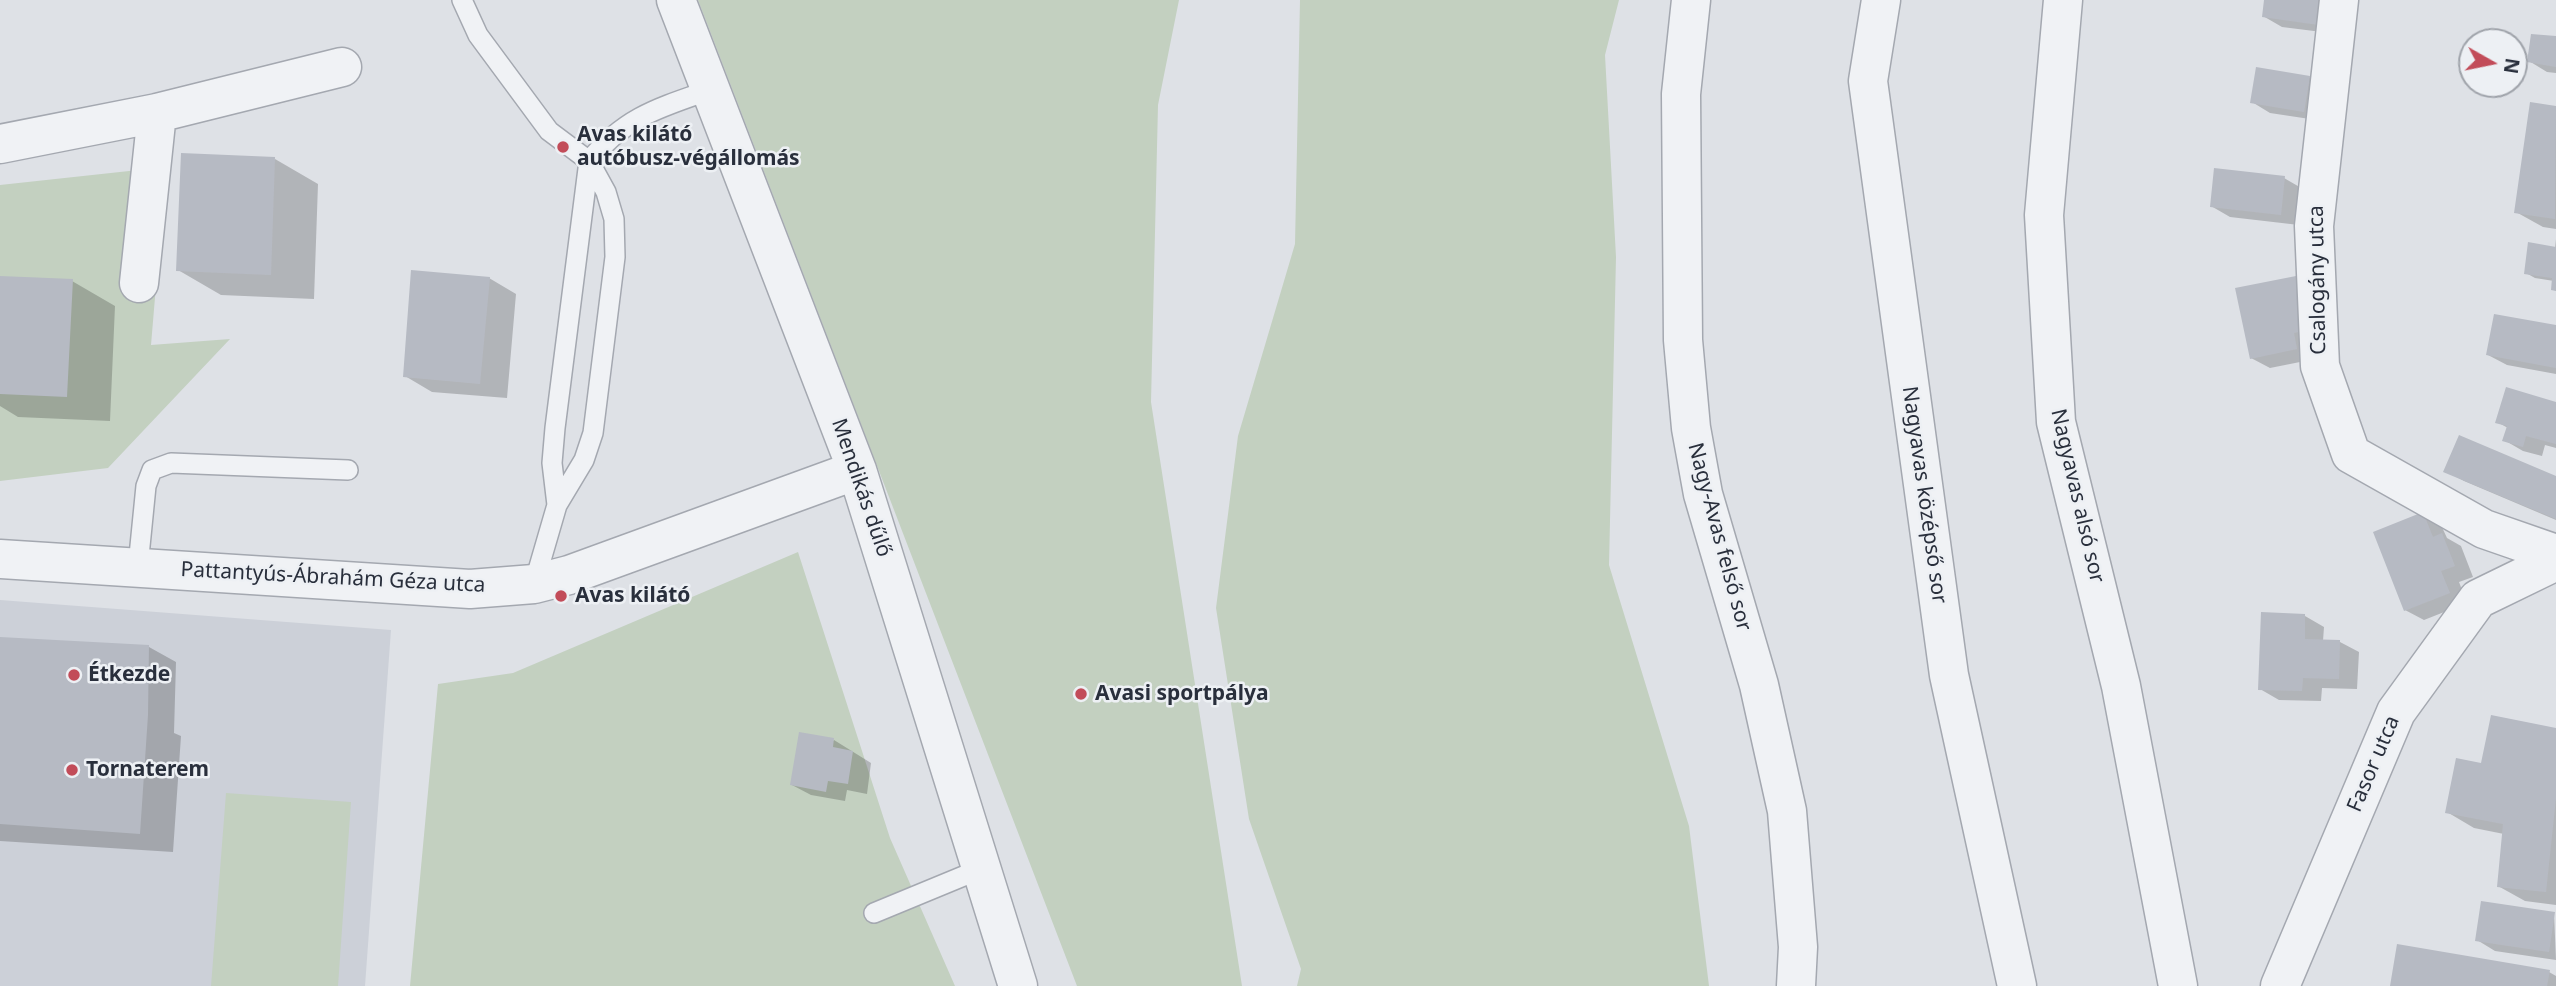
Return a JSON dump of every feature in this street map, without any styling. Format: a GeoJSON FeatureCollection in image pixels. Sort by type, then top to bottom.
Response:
{"type":"FeatureCollection","features":[{"type":"Feature","properties":{"kind":"street","name":"Mendikás dűlő"},"geometry":{"type":"LineString","coordinates":[[676,0],[857,470],[1018,986]]}},
{"type":"Feature","properties":{"kind":"street","name":"Nagy-Avas felső sor"},"geometry":{"type":"LineString","coordinates":[[1690,0],[1681,94],[1683,340],[1690,428],[1703,495],[1759,685],[1787,811],[1798,947],[1796,986]]}},
{"type":"Feature","properties":{"kind":"street","name":"Nagyavas középső sor"},"geometry":{"type":"LineString","coordinates":[[1881,0],[1868,81],[1945,647],[2017,986]]}},
{"type":"Feature","properties":{"kind":"street","name":"Nagyavas alsó sor"},"geometry":{"type":"LineString","coordinates":[[2063,0],[2043,215],[2056,422],[2121,686],[2178,986]]}},
{"type":"Feature","properties":{"kind":"street","name":"Csalogány utca"},"geometry":{"type":"LineString","coordinates":[[2339,0],[2314,226],[2320,366],[2351,454],[2484,529],[2556,554]]}},
{"type":"Feature","properties":{"kind":"street"},"geometry":{"type":"LineString","coordinates":[[0,144],[157,113],[342,67]]}},
{"type":"Feature","properties":{"kind":"street"},"geometry":{"type":"LineString","coordinates":[[139,283],[157,113]]}},
{"type":"Feature","properties":{"kind":"street","name":"Pattantyús-Ábrahám Géza utca"},"geometry":{"type":"LineString","coordinates":[[0,559],[470,589],[534,584],[569,575],[857,470]]}},
{"type":"Feature","properties":{"kind":"street","name":"Fasor utca"},"geometry":{"type":"LineString","coordinates":[[2280,986],[2396,712],[2478,599],[2556,561]]}},
{"type":"Feature","properties":{"kind":"lane"},"geometry":{"type":"LineString","coordinates":[[461,0],[478,35],[549,131],[589,161],[606,192],[614,219],[615,257],[593,433],[584,460],[556,505],[534,584]]}},
{"type":"Feature","properties":{"kind":"lane"},"geometry":{"type":"LineString","coordinates":[[556,505],[552,473],[555,428],[589,161],[606,140],[626,124],[710,90]]}},
{"type":"Feature","properties":{"kind":"lane"},"geometry":{"type":"LineString","coordinates":[[138,566],[146,486],[152,470],[171,463],[348,470]]}},
{"type":"Feature","properties":{"kind":"lane"},"geometry":{"type":"LineString","coordinates":[[874,913],[983,868]]}},
{"type":"Feature","properties":{"kind":"shaded area"},"geometry":{"type":"Polygon","coordinates":[[[0,600],[391,630],[365,986],[0,986],[0,600]]]}},
{"type":"Feature","properties":{"kind":"green space","name":"Avasi sportpálya"},"geometry":{"type":"Polygon","coordinates":[[[698,0],[1179,0],[1158,105],[1151,402],[1242,986],[1077,986],[698,0]]]}},
{"type":"Feature","properties":{"kind":"green space"},"geometry":{"type":"Polygon","coordinates":[[[1300,0],[1619,0],[1605,55],[1616,257],[1609,565],[1689,826],[1709,986],[1297,986],[1301,969],[1249,819],[1216,608],[1238,436],[1295,244],[1300,0]]]}},
{"type":"Feature","properties":{"kind":"green space"},"geometry":{"type":"Polygon","coordinates":[[[166,167],[151,345],[230,339],[108,468],[0,481],[0,185],[166,167]]]}},
{"type":"Feature","properties":{"kind":"green space"},"geometry":{"type":"Polygon","coordinates":[[[798,552],[890,838],[955,986],[410,986],[438,684],[513,673],[798,552]]]}},
{"type":"Feature","properties":{"kind":"green space"},"geometry":{"type":"Polygon","coordinates":[[[226,793],[351,802],[338,986],[211,986],[226,793]]]}},
{"type":"Feature","properties":{"kind":"building"},"geometry":{"type":"Polygon","coordinates":[[[2264,0],[2322,0],[2319,25],[2262,17],[2264,0]]]}},
{"type":"Feature","properties":{"kind":"building"},"geometry":{"type":"Polygon","coordinates":[[[2531,34],[2556,36],[2556,67],[2528,62],[2531,34]]]}},
{"type":"Feature","properties":{"kind":"building"},"geometry":{"type":"Polygon","coordinates":[[[2256,67],[2310,76],[2304,112],[2250,103],[2256,67]]]}},
{"type":"Feature","properties":{"kind":"building"},"geometry":{"type":"Polygon","coordinates":[[[2530,102],[2556,106],[2555,219],[2514,213],[2530,102]]]}},
{"type":"Feature","properties":{"kind":"building"},"geometry":{"type":"Polygon","coordinates":[[[181,153],[275,157],[271,275],[176,271],[181,153]]]}},
{"type":"Feature","properties":{"kind":"building"},"geometry":{"type":"Polygon","coordinates":[[[2214,168],[2285,176],[2281,215],[2210,207],[2214,168]]]}},
{"type":"Feature","properties":{"kind":"building"},"geometry":{"type":"Polygon","coordinates":[[[2528,242],[2556,247],[2556,291],[2551,290],[2552,278],[2524,274],[2528,242]]]}},
{"type":"Feature","properties":{"kind":"building"},"geometry":{"type":"Polygon","coordinates":[[[411,270],[490,277],[480,384],[403,377],[411,270]]]}},
{"type":"Feature","properties":{"kind":"building"},"geometry":{"type":"Polygon","coordinates":[[[0,276],[73,279],[67,397],[0,394],[0,276]]]}},
{"type":"Feature","properties":{"kind":"building"},"geometry":{"type":"Polygon","coordinates":[[[2296,276],[2307,330],[2294,333],[2297,349],[2250,359],[2235,288],[2296,276]]]}},
{"type":"Feature","properties":{"kind":"building"},"geometry":{"type":"Polygon","coordinates":[[[2494,314],[2556,325],[2556,368],[2486,355],[2494,314]]]}},
{"type":"Feature","properties":{"kind":"building"},"geometry":{"type":"Polygon","coordinates":[[[2506,387],[2556,402],[2556,444],[2526,436],[2523,447],[2502,441],[2507,426],[2495,423],[2506,387]]]}},
{"type":"Feature","properties":{"kind":"building"},"geometry":{"type":"Polygon","coordinates":[[[2459,435],[2556,476],[2556,519],[2443,472],[2459,435]]]}},
{"type":"Feature","properties":{"kind":"building"},"geometry":{"type":"Polygon","coordinates":[[[2423,512],[2433,537],[2442,533],[2455,566],[2441,571],[2450,593],[2404,611],[2373,532],[2423,512]]]}},
{"type":"Feature","properties":{"kind":"building"},"geometry":{"type":"Polygon","coordinates":[[[2261,612],[2305,614],[2305,639],[2340,640],[2339,679],[2303,678],[2302,691],[2258,690],[2261,612]]]}},
{"type":"Feature","properties":{"kind":"building","name":"Tornaterem"},"geometry":{"type":"Polygon","coordinates":[[[0,637],[149,645],[148,715],[140,834],[0,824],[0,637]]]}},
{"type":"Feature","properties":{"kind":"building"},"geometry":{"type":"Polygon","coordinates":[[[2491,715],[2556,728],[2556,798],[2546,892],[2497,887],[2503,824],[2445,813],[2456,758],[2481,763],[2491,715]]]}},
{"type":"Feature","properties":{"kind":"building"},"geometry":{"type":"Polygon","coordinates":[[[799,732],[834,738],[833,747],[853,751],[848,784],[828,781],[826,792],[790,785],[799,732]]]}},
{"type":"Feature","properties":{"kind":"building"},"geometry":{"type":"Polygon","coordinates":[[[2481,901],[2555,912],[2549,952],[2475,941],[2481,901]]]}},
{"type":"Feature","properties":{"kind":"building"},"geometry":{"type":"Polygon","coordinates":[[[2397,944],[2550,970],[2547,986],[2390,986],[2397,944]]]}},
{"type":"Feature","properties":{"kind":"place","name":"Avas kilátó autóbusz-végállomás"},"geometry":{"type":"Point","coordinates":[563,147]}},
{"type":"Feature","properties":{"kind":"place","name":"Avas kilátó"},"geometry":{"type":"Point","coordinates":[561,596]}},
{"type":"Feature","properties":{"kind":"place","name":"Étkezde"},"geometry":{"type":"Point","coordinates":[74,675]}},
{"type":"Feature","properties":{"kind":"place","name":"Avasi sportpálya"},"geometry":{"type":"Point","coordinates":[1081,694]}},
{"type":"Feature","properties":{"kind":"place","name":"Tornaterem"},"geometry":{"type":"Point","coordinates":[72,770]}}]}
